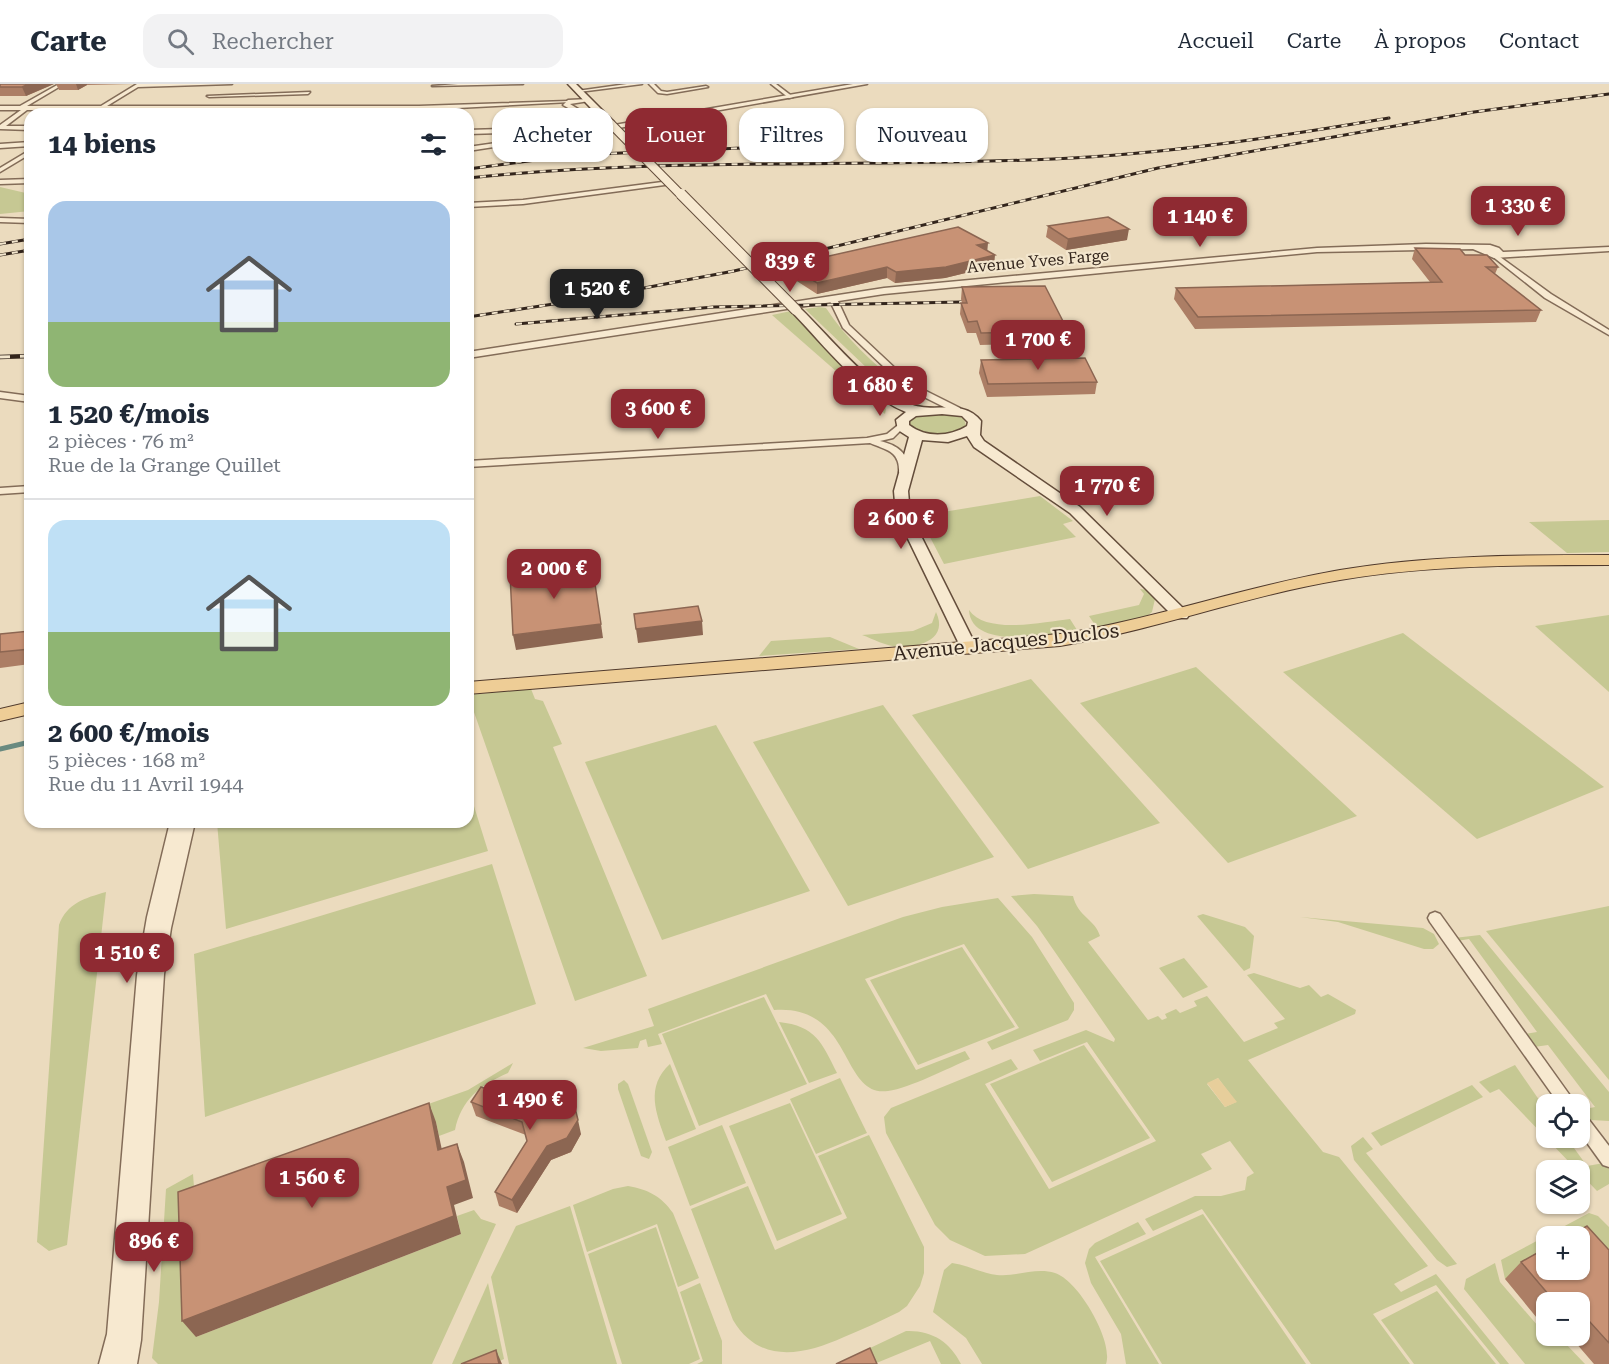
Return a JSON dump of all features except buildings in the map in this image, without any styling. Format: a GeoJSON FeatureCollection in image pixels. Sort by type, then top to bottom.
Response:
{"type":"FeatureCollection","features":[{"type":"Feature","properties":{"kind":"main road"},"geometry":{"type":"LineString","coordinates":[[572,84],[796,310],[883,394],[904,408],[920,411],[957,410],[974,419],[973,435],[979,444],[1075,510],[1181,615]]}},
{"type":"Feature","properties":{"kind":"main road"},"geometry":{"type":"LineString","coordinates":[[883,394],[904,429],[916,436],[948,437],[974,428]]}},
{"type":"Feature","properties":{"kind":"main road"},"geometry":{"type":"LineString","coordinates":[[902,423],[908,415],[920,411]]}},
{"type":"Feature","properties":{"kind":"main road"},"geometry":{"type":"LineString","coordinates":[[916,436],[904,472],[901,501],[905,522],[969,648]]}},
{"type":"Feature","properties":{"kind":"main road","name":"Avenue Jacques Duclos"},"geometry":{"type":"LineString","coordinates":[[474,687],[969,648],[1098,635],[1291,585],[1373,570],[1501,561],[1605,561]]}},
{"type":"Feature","properties":{"kind":"main road"},"geometry":{"type":"LineString","coordinates":[[0,715],[24,709]]}},
{"type":"Feature","properties":{"kind":"street"},"geometry":{"type":"LineString","coordinates":[[1,127],[24,108],[62,84]]}},
{"type":"Feature","properties":{"kind":"street"},"geometry":{"type":"LineString","coordinates":[[102,108],[138,85],[230,84]]}},
{"type":"Feature","properties":{"kind":"street"},"geometry":{"type":"LineString","coordinates":[[297,108],[314,84]]}},
{"type":"Feature","properties":{"kind":"street"},"geometry":{"type":"LineString","coordinates":[[423,108],[435,85],[521,84]]}},
{"type":"Feature","properties":{"kind":"street"},"geometry":{"type":"LineString","coordinates":[[579,91],[640,84]]}},
{"type":"Feature","properties":{"kind":"street"},"geometry":{"type":"LineString","coordinates":[[651,84],[660,92],[667,93],[706,87]]}},
{"type":"Feature","properties":{"kind":"street"},"geometry":{"type":"LineString","coordinates":[[773,84],[791,97]]}},
{"type":"Feature","properties":{"kind":"street"},"geometry":{"type":"LineString","coordinates":[[613,125],[863,84]]}},
{"type":"Feature","properties":{"kind":"street"},"geometry":{"type":"LineString","coordinates":[[189,85],[233,106],[423,108],[588,100]]}},
{"type":"Feature","properties":{"kind":"street"},"geometry":{"type":"LineString","coordinates":[[209,96],[308,93]]}},
{"type":"Feature","properties":{"kind":"street"},"geometry":{"type":"LineString","coordinates":[[568,102],[567,107],[569,108]]}},
{"type":"Feature","properties":{"kind":"street"},"geometry":{"type":"LineString","coordinates":[[0,108],[250,105]]}},
{"type":"Feature","properties":{"kind":"street"},"geometry":{"type":"LineString","coordinates":[[1,127],[24,128]]}},
{"type":"Feature","properties":{"kind":"street"},"geometry":{"type":"LineString","coordinates":[[474,132],[492,132]]}},
{"type":"Feature","properties":{"kind":"street"},"geometry":{"type":"LineString","coordinates":[[0,146],[24,145]]}},
{"type":"Feature","properties":{"kind":"street"},"geometry":{"type":"LineString","coordinates":[[474,149],[492,146]]}},
{"type":"Feature","properties":{"kind":"street"},"geometry":{"type":"LineString","coordinates":[[0,170],[24,156]]}},
{"type":"Feature","properties":{"kind":"street"},"geometry":{"type":"LineString","coordinates":[[0,182],[24,181]]}},
{"type":"Feature","properties":{"kind":"street"},"geometry":{"type":"LineString","coordinates":[[474,205],[523,202],[670,183]]}},
{"type":"Feature","properties":{"kind":"street"},"geometry":{"type":"LineString","coordinates":[[0,220],[24,221]]}},
{"type":"Feature","properties":{"kind":"street","name":"Avenue Yves Farge"},"geometry":{"type":"LineString","coordinates":[[474,354],[891,290],[1317,250],[1437,247],[1496,252]]}},
{"type":"Feature","properties":{"kind":"street"},"geometry":{"type":"LineString","coordinates":[[1496,252],[1609,249]]}},
{"type":"Feature","properties":{"kind":"street"},"geometry":{"type":"LineString","coordinates":[[1496,252],[1548,296],[1609,333]]}},
{"type":"Feature","properties":{"kind":"street"},"geometry":{"type":"LineString","coordinates":[[833,299],[846,326],[925,401],[920,411]]}},
{"type":"Feature","properties":{"kind":"street"},"geometry":{"type":"LineString","coordinates":[[917,392],[957,410]]}},
{"type":"Feature","properties":{"kind":"street"},"geometry":{"type":"LineString","coordinates":[[0,395],[24,398]]}},
{"type":"Feature","properties":{"kind":"street"},"geometry":{"type":"LineString","coordinates":[[882,439],[892,434],[902,423]]}},
{"type":"Feature","properties":{"kind":"street"},"geometry":{"type":"LineString","coordinates":[[474,464],[867,441],[916,436]]}},
{"type":"Feature","properties":{"kind":"street"},"geometry":{"type":"LineString","coordinates":[[867,441],[885,444],[898,451],[904,462],[904,472]]}},
{"type":"Feature","properties":{"kind":"street"},"geometry":{"type":"LineString","coordinates":[[0,491],[24,489]]}},
{"type":"Feature","properties":{"kind":"street"},"geometry":{"type":"LineString","coordinates":[[110,1364],[116,1334],[144,975],[154,917],[176,828]]}},
{"type":"Feature","properties":{"kind":"street"},"geometry":{"type":"LineString","coordinates":[[127,1364],[132,1329],[157,974],[164,928],[187,828]]}},
{"type":"Feature","properties":{"kind":"street"},"geometry":{"type":"LineString","coordinates":[[1435,918],[1561,1094]]}},
{"type":"Feature","properties":{"kind":"street"},"geometry":{"type":"LineString","coordinates":[[1590,1133],[1609,1159]]}},
{"type":"Feature","properties":{"kind":"green space"},"geometry":{"type":"Polygon","coordinates":[[[0,187],[24,193],[24,212],[0,214],[0,187]]]}},
{"type":"Feature","properties":{"kind":"green space"},"geometry":{"type":"Polygon","coordinates":[[[826,308],[860,350],[921,403],[909,405],[890,390],[805,309],[826,308]]]}},
{"type":"Feature","properties":{"kind":"green space"},"geometry":{"type":"Polygon","coordinates":[[[791,311],[881,402],[886,409],[885,414],[772,315],[791,311]]]}},
{"type":"Feature","properties":{"kind":"green space"},"geometry":{"type":"Polygon","coordinates":[[[940,413],[964,418],[966,426],[945,434],[929,434],[908,426],[908,420],[920,415],[940,413]]]}},
{"type":"Feature","properties":{"kind":"green space"},"geometry":{"type":"Polygon","coordinates":[[[1040,496],[1073,521],[1063,524],[1076,537],[944,564],[919,516],[1040,496]]]}},
{"type":"Feature","properties":{"kind":"green space"},"geometry":{"type":"Polygon","coordinates":[[[1609,520],[1609,552],[1567,553],[1529,522],[1609,520]]]}},
{"type":"Feature","properties":{"kind":"green space"},"geometry":{"type":"Polygon","coordinates":[[[1140,589],[1148,590],[1155,599],[1152,612],[1146,617],[1102,627],[1095,625],[1089,616],[1139,605],[1144,594],[1140,589]]]}},
{"type":"Feature","properties":{"kind":"green space"},"geometry":{"type":"Polygon","coordinates":[[[969,610],[977,618],[1001,625],[1070,619],[1077,630],[1074,633],[1029,637],[996,635],[982,631],[973,623],[969,610]]]}},
{"type":"Feature","properties":{"kind":"green space"},"geometry":{"type":"Polygon","coordinates":[[[936,612],[939,621],[935,635],[930,640],[915,646],[898,647],[862,635],[913,631],[932,623],[936,612]]]}},
{"type":"Feature","properties":{"kind":"green space"},"geometry":{"type":"Polygon","coordinates":[[[1609,615],[1609,692],[1535,626],[1609,615]]]}},
{"type":"Feature","properties":{"kind":"green space"},"geometry":{"type":"Polygon","coordinates":[[[1403,633],[1604,787],[1477,839],[1283,672],[1403,633]]]}},
{"type":"Feature","properties":{"kind":"green space"},"geometry":{"type":"Polygon","coordinates":[[[830,637],[859,649],[759,656],[771,641],[830,637]]]}},
{"type":"Feature","properties":{"kind":"green space"},"geometry":{"type":"Polygon","coordinates":[[[1196,667],[1357,816],[1228,863],[1080,703],[1196,667]]]}},
{"type":"Feature","properties":{"kind":"green space"},"geometry":{"type":"Polygon","coordinates":[[[1031,679],[1160,823],[1028,869],[912,715],[1031,679]]]}},
{"type":"Feature","properties":{"kind":"green space"},"geometry":{"type":"Polygon","coordinates":[[[531,689],[535,699],[543,701],[562,744],[553,747],[647,976],[575,1001],[474,712],[474,694],[531,689]]]}},
{"type":"Feature","properties":{"kind":"green space"},"geometry":{"type":"Polygon","coordinates":[[[883,705],[994,857],[848,906],[753,742],[883,705]]]}},
{"type":"Feature","properties":{"kind":"green space"},"geometry":{"type":"Polygon","coordinates":[[[716,725],[810,891],[662,940],[585,762],[716,725]]]}},
{"type":"Feature","properties":{"kind":"green space"},"geometry":{"type":"Polygon","coordinates":[[[474,806],[488,851],[226,929],[218,828],[474,828],[474,806]]]}},
{"type":"Feature","properties":{"kind":"green space"},"geometry":{"type":"Polygon","coordinates":[[[492,864],[536,1004],[205,1117],[194,954],[492,864]]]}},
{"type":"Feature","properties":{"kind":"green space"},"geometry":{"type":"Polygon","coordinates":[[[106,892],[67,1245],[49,1251],[37,1242],[59,925],[72,906],[84,899],[106,892]]]}},
{"type":"Feature","properties":{"kind":"green space"},"geometry":{"type":"Polygon","coordinates":[[[1034,894],[1073,896],[1079,909],[1098,930],[1100,936],[1088,942],[1148,1020],[1158,1016],[1162,1020],[1167,1018],[1165,1014],[1176,1009],[1180,1013],[1197,1006],[1194,1001],[1207,996],[1244,1042],[1278,1028],[1274,1023],[1285,1019],[1247,975],[1254,973],[1300,988],[1309,985],[1321,997],[1328,994],[1356,1010],[1355,1014],[1248,1060],[1323,1152],[1339,1157],[1428,1266],[1394,1284],[1401,1292],[1436,1274],[1509,1364],[1500,1364],[1436,1285],[1373,1314],[1410,1364],[1311,1364],[1202,1209],[1153,1231],[1145,1219],[1195,1196],[1221,1196],[1245,1190],[1247,1177],[1254,1173],[1230,1141],[1201,1154],[1212,1169],[1025,1254],[985,1256],[950,1240],[935,1225],[886,1133],[884,1117],[891,1108],[1011,1059],[1018,1069],[985,1084],[1049,1189],[1156,1141],[1087,1042],[1040,1061],[1033,1050],[1086,1030],[1114,1042],[1115,1039],[1037,926],[1011,896],[1034,894]],[[1218,1078],[1207,1084],[1225,1107],[1236,1102],[1218,1078]]]}},
{"type":"Feature","properties":{"kind":"green space"},"geometry":{"type":"Polygon","coordinates":[[[998,898],[1032,937],[1074,1003],[1074,1010],[1068,1020],[992,1050],[987,1042],[1019,1028],[964,944],[865,979],[916,1070],[965,1051],[970,1059],[907,1086],[888,1091],[873,1089],[861,1080],[833,1035],[819,1021],[800,1012],[774,1010],[766,994],[658,1034],[662,1044],[648,1047],[646,1039],[640,1041],[638,1048],[601,1051],[583,1048],[654,1026],[648,1009],[903,917],[942,907],[998,898]]]}},
{"type":"Feature","properties":{"kind":"green space"},"geometry":{"type":"Polygon","coordinates":[[[1609,906],[1609,1080],[1486,931],[1609,906]]]}},
{"type":"Feature","properties":{"kind":"green space"},"geometry":{"type":"Polygon","coordinates":[[[1203,914],[1245,927],[1254,936],[1250,968],[1244,971],[1197,916],[1203,914]]]}},
{"type":"Feature","properties":{"kind":"green space"},"geometry":{"type":"Polygon","coordinates":[[[1300,917],[1423,928],[1434,934],[1439,944],[1433,949],[1424,949],[1338,922],[1300,917]]]}},
{"type":"Feature","properties":{"kind":"green space"},"geometry":{"type":"Polygon","coordinates":[[[1480,935],[1609,1092],[1609,1121],[1590,1119],[1590,1108],[1595,1107],[1590,1100],[1590,1094],[1585,1094],[1548,1045],[1534,1047],[1525,1034],[1537,1032],[1469,939],[1457,941],[1454,938],[1480,935]]]}},
{"type":"Feature","properties":{"kind":"green space"},"geometry":{"type":"Polygon","coordinates":[[[962,947],[1015,1027],[918,1065],[870,980],[962,947]]]}},
{"type":"Feature","properties":{"kind":"green space"},"geometry":{"type":"Polygon","coordinates":[[[1184,958],[1208,987],[1183,998],[1159,968],[1184,958]]]}},
{"type":"Feature","properties":{"kind":"green space"},"geometry":{"type":"Polygon","coordinates":[[[764,997],[807,1084],[699,1126],[662,1034],[764,997]]]}},
{"type":"Feature","properties":{"kind":"green space"},"geometry":{"type":"Polygon","coordinates":[[[779,1022],[802,1027],[810,1032],[822,1045],[837,1073],[809,1083],[779,1022]]]}},
{"type":"Feature","properties":{"kind":"green space"},"geometry":{"type":"Polygon","coordinates":[[[1084,1045],[1150,1138],[1052,1182],[990,1084],[1084,1045]]]}},
{"type":"Feature","properties":{"kind":"green space"},"geometry":{"type":"Polygon","coordinates":[[[513,1063],[508,1073],[473,1095],[462,1110],[455,1130],[439,1136],[436,1122],[196,1337],[461,1234],[457,1216],[474,1210],[481,1219],[496,1224],[432,1364],[158,1364],[152,1358],[159,1302],[166,1189],[193,1174],[194,1187],[468,1090],[513,1063]]]}},
{"type":"Feature","properties":{"kind":"green space"},"geometry":{"type":"Polygon","coordinates":[[[670,1064],[696,1129],[666,1141],[656,1110],[655,1091],[662,1073],[670,1064]]]}},
{"type":"Feature","properties":{"kind":"green space"},"geometry":{"type":"Polygon","coordinates":[[[1515,1065],[1536,1095],[1536,1128],[1499,1089],[1490,1093],[1479,1082],[1515,1065]]]}},
{"type":"Feature","properties":{"kind":"green space"},"geometry":{"type":"Polygon","coordinates":[[[840,1078],[867,1133],[816,1154],[790,1099],[840,1078]]]}},
{"type":"Feature","properties":{"kind":"green space"},"geometry":{"type":"Polygon","coordinates":[[[624,1080],[628,1084],[652,1152],[649,1159],[641,1156],[618,1089],[618,1084],[624,1080]]]}},
{"type":"Feature","properties":{"kind":"green space"},"geometry":{"type":"Polygon","coordinates":[[[1472,1085],[1483,1097],[1381,1146],[1371,1133],[1472,1085]]]}},
{"type":"Feature","properties":{"kind":"green space"},"geometry":{"type":"Polygon","coordinates":[[[790,1103],[842,1214],[777,1241],[729,1126],[790,1103]]]}},
{"type":"Feature","properties":{"kind":"green space"},"geometry":{"type":"Polygon","coordinates":[[[722,1125],[746,1183],[690,1206],[668,1147],[722,1125]]]}},
{"type":"Feature","properties":{"kind":"green space"},"geometry":{"type":"Polygon","coordinates":[[[869,1135],[924,1247],[924,1273],[920,1286],[907,1306],[899,1312],[828,1344],[797,1352],[782,1352],[768,1350],[755,1344],[733,1320],[691,1209],[748,1186],[775,1250],[847,1218],[818,1156],[869,1135]]]}},
{"type":"Feature","properties":{"kind":"green space"},"geometry":{"type":"Polygon","coordinates":[[[1363,1137],[1373,1149],[1366,1153],[1457,1264],[1447,1267],[1437,1260],[1354,1160],[1351,1146],[1363,1137]]]}},
{"type":"Feature","properties":{"kind":"green space"},"geometry":{"type":"Polygon","coordinates":[[[1556,1148],[1574,1148],[1583,1160],[1567,1160],[1556,1148]]]}},
{"type":"Feature","properties":{"kind":"green space"},"geometry":{"type":"Polygon","coordinates":[[[1604,1163],[1609,1169],[1609,1184],[1597,1191],[1590,1184],[1590,1165],[1604,1163]]]}},
{"type":"Feature","properties":{"kind":"green space"},"geometry":{"type":"Polygon","coordinates":[[[628,1186],[654,1195],[673,1213],[699,1278],[678,1287],[657,1224],[587,1252],[573,1205],[613,1189],[628,1186]]]}},
{"type":"Feature","properties":{"kind":"green space"},"geometry":{"type":"Polygon","coordinates":[[[570,1206],[617,1364],[509,1364],[491,1277],[516,1226],[570,1206]]]}},
{"type":"Feature","properties":{"kind":"green space"},"geometry":{"type":"Polygon","coordinates":[[[1590,1213],[1598,1216],[1609,1227],[1609,1287],[1590,1254],[1590,1226],[1565,1226],[1590,1213]]]}},
{"type":"Feature","properties":{"kind":"green space"},"geometry":{"type":"Polygon","coordinates":[[[1203,1214],[1306,1364],[1162,1364],[1100,1261],[1203,1214]]]}},
{"type":"Feature","properties":{"kind":"green space"},"geometry":{"type":"Polygon","coordinates":[[[1138,1222],[1146,1234],[1095,1257],[1159,1364],[1126,1364],[1121,1334],[1091,1283],[1085,1263],[1089,1249],[1095,1243],[1138,1222]]]}},
{"type":"Feature","properties":{"kind":"green space"},"geometry":{"type":"Polygon","coordinates":[[[656,1227],[700,1359],[689,1364],[622,1364],[588,1254],[656,1227]]]}},
{"type":"Feature","properties":{"kind":"green space"},"geometry":{"type":"Polygon","coordinates":[[[1536,1241],[1536,1262],[1505,1279],[1501,1260],[1536,1241]]]}},
{"type":"Feature","properties":{"kind":"green space"},"geometry":{"type":"Polygon","coordinates":[[[952,1263],[997,1275],[1048,1271],[1064,1278],[1074,1287],[1092,1312],[1105,1341],[1106,1364],[982,1364],[966,1338],[933,1312],[944,1270],[952,1263]]]}},
{"type":"Feature","properties":{"kind":"green space"},"geometry":{"type":"Polygon","coordinates":[[[1495,1263],[1500,1282],[1536,1324],[1536,1346],[1568,1346],[1585,1364],[1525,1364],[1464,1289],[1466,1279],[1495,1263]]]}},
{"type":"Feature","properties":{"kind":"green space"},"geometry":{"type":"Polygon","coordinates":[[[488,1283],[504,1359],[493,1364],[452,1364],[488,1283]]]}},
{"type":"Feature","properties":{"kind":"green space"},"geometry":{"type":"Polygon","coordinates":[[[700,1283],[722,1341],[722,1364],[697,1364],[703,1361],[680,1292],[700,1283]]]}},
{"type":"Feature","properties":{"kind":"green space"},"geometry":{"type":"Polygon","coordinates":[[[1437,1291],[1496,1364],[1414,1364],[1381,1320],[1437,1291]]]}},
{"type":"Feature","properties":{"kind":"green space"},"geometry":{"type":"Polygon","coordinates":[[[906,1331],[924,1333],[939,1339],[951,1349],[961,1364],[941,1364],[930,1341],[874,1364],[868,1349],[906,1331]]]}},
{"type":"Feature","properties":{"kind":"sand"},"geometry":{"type":"Polygon","coordinates":[[[1218,1078],[1237,1102],[1225,1107],[1207,1083],[1218,1078]]]}},
{"type":"Feature","properties":{"kind":"waterway"},"geometry":{"type":"LineString","coordinates":[[0,749],[24,743]]}},
{"type":"Feature","properties":{"kind":"railway"},"geometry":{"type":"LineString","coordinates":[[474,316],[586,299],[734,271],[1158,168],[1474,112],[1609,94]]}},
{"type":"Feature","properties":{"kind":"railway"},"geometry":{"type":"LineString","coordinates":[[474,178],[614,167],[980,162],[1095,157],[1222,144],[1389,118]]}},
{"type":"Feature","properties":{"kind":"railway"},"geometry":{"type":"LineString","coordinates":[[474,168],[573,155],[739,148]]}},
{"type":"Feature","properties":{"kind":"railway"},"geometry":{"type":"LineString","coordinates":[[0,244],[24,240]]}},
{"type":"Feature","properties":{"kind":"railway"},"geometry":{"type":"LineString","coordinates":[[0,255],[24,251]]}},
{"type":"Feature","properties":{"kind":"railway"},"geometry":{"type":"LineString","coordinates":[[516,324],[714,307],[962,302]]}},
{"type":"Feature","properties":{"kind":"railway"},"geometry":{"type":"LineString","coordinates":[[0,357],[24,356]]}}]}
